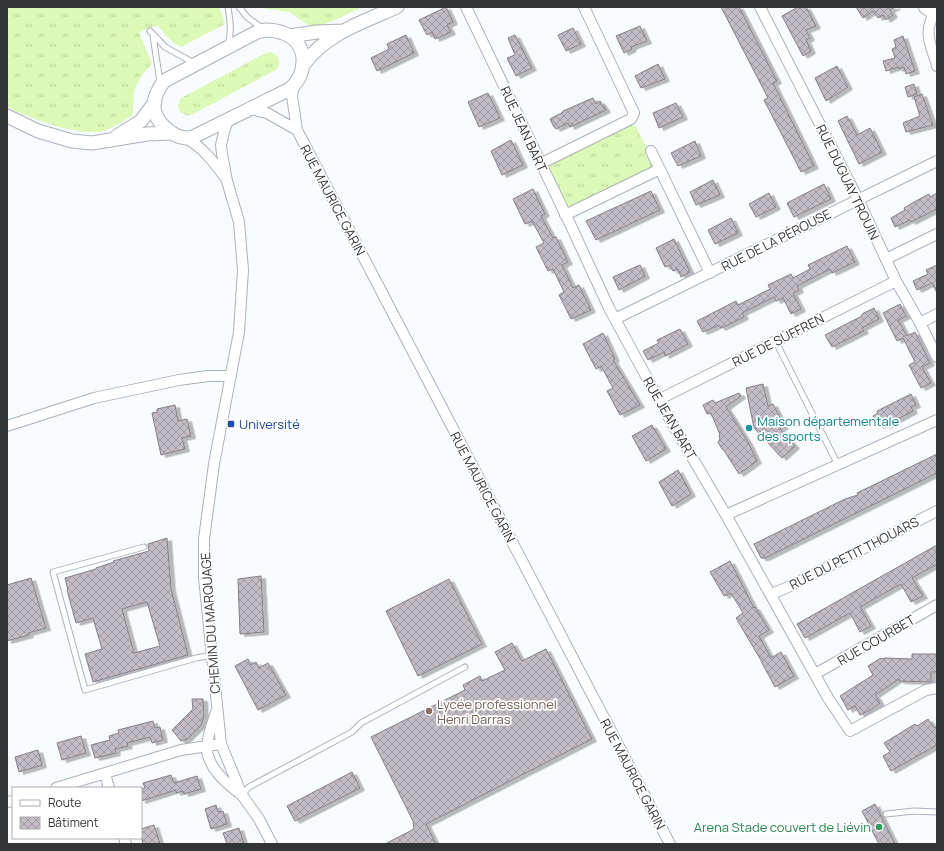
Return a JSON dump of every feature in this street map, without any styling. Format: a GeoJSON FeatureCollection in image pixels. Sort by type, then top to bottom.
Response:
{"type":"FeatureCollection","features":[{"type":"Feature","properties":{"kind":"street"},"geometry":{"type":"LineString","coordinates":[[7,116],[38,131],[72,141],[92,143],[147,134],[171,133],[186,138],[195,136],[290,89],[299,78],[304,64],[309,56],[343,31],[397,7]]}},
{"type":"Feature","properties":{"kind":"street","name":"RUE JEAN BART"},"geometry":{"type":"LineString","coordinates":[[466,7],[615,319],[652,389],[660,399],[669,418],[771,594],[828,698],[850,732],[926,690],[937,688]]}},
{"type":"Feature","properties":{"kind":"street"},"geometry":{"type":"LineString","coordinates":[[540,164],[631,119],[634,113],[584,7]]}},
{"type":"Feature","properties":{"kind":"street","name":"RUE DUGUAY TROUIN"},"geometry":{"type":"LineString","coordinates":[[760,7],[858,199],[896,281],[920,322],[937,357]]}},
{"type":"Feature","properties":{"kind":"street"},"geometry":{"type":"LineString","coordinates":[[933,11],[929,24],[928,35],[937,66]]}},
{"type":"Feature","properties":{"kind":"street"},"geometry":{"type":"LineString","coordinates":[[112,139],[141,121],[154,102],[160,87],[164,82],[257,32],[265,30],[284,33],[289,36],[297,42],[301,48],[304,64]]}},
{"type":"Feature","properties":{"kind":"street"},"geometry":{"type":"LineString","coordinates":[[289,36],[317,32],[343,31]]}},
{"type":"Feature","properties":{"kind":"street","name":"RUE MAURICE GARIN"},"geometry":{"type":"LineString","coordinates":[[294,86],[292,96],[297,130],[670,844]]}},
{"type":"Feature","properties":{"kind":"street"},"geometry":{"type":"LineString","coordinates":[[154,102],[154,108],[159,121],[171,133]]}},
{"type":"Feature","properties":{"kind":"street","name":"RUE MAURICE GARIN"},"geometry":{"type":"LineString","coordinates":[[251,109],[267,113],[297,130]]}},
{"type":"Feature","properties":{"kind":"street","name":"CHEMIN DU MARQUAGE"},"geometry":{"type":"LineString","coordinates":[[228,120],[221,145],[227,181],[239,222],[243,270],[239,332],[214,464],[204,539],[204,578],[221,744],[242,795],[259,819],[272,844]]}},
{"type":"Feature","properties":{"kind":"street","name":"CHEMIN DU MARQUAGE"},"geometry":{"type":"LineString","coordinates":[[186,138],[197,144],[216,165],[227,181]]}},
{"type":"Feature","properties":{"kind":"street"},"geometry":{"type":"LineString","coordinates":[[651,151],[710,273]]}},
{"type":"Feature","properties":{"kind":"street","name":"RUE DE LA PÉROUSE"},"geometry":{"type":"LineString","coordinates":[[615,319],[937,161]]}},
{"type":"Feature","properties":{"kind":"street"},"geometry":{"type":"LineString","coordinates":[[565,215],[660,169]]}},
{"type":"Feature","properties":{"kind":"street"},"geometry":{"type":"LineString","coordinates":[[886,259],[937,234]]}},
{"type":"Feature","properties":{"kind":"street","name":"RUE DE SUFFREN"},"geometry":{"type":"LineString","coordinates":[[660,399],[896,281]]}},
{"type":"Feature","properties":{"kind":"street"},"geometry":{"type":"LineString","coordinates":[[920,322],[937,314]]}},
{"type":"Feature","properties":{"kind":"street"},"geometry":{"type":"LineString","coordinates":[[7,426],[94,398],[179,380],[208,376],[231,376]]}},
{"type":"Feature","properties":{"kind":"street"},"geometry":{"type":"LineString","coordinates":[[726,515],[937,420]]}},
{"type":"Feature","properties":{"kind":"street","name":"RUE DU PETIT THOUARS"},"geometry":{"type":"LineString","coordinates":[[771,594],[786,588],[937,511]]}},
{"type":"Feature","properties":{"kind":"street","name":"RUE COURBET"},"geometry":{"type":"LineString","coordinates":[[815,674],[937,605]]}},
{"type":"Feature","properties":{"kind":"street","name":"CHEMIN DU MARQUAGE"},"geometry":{"type":"LineString","coordinates":[[217,710],[207,747],[211,763],[218,775],[242,795]]}},
{"type":"Feature","properties":{"kind":"street"},"geometry":{"type":"LineString","coordinates":[[60,787],[181,750],[221,744]]}},
{"type":"Feature","properties":{"kind":"street"},"geometry":{"type":"LineString","coordinates":[[105,774],[109,787]]}},
{"type":"Feature","properties":{"kind":"lane"},"geometry":{"type":"LineString","coordinates":[[227,48],[231,26],[228,7]]}},
{"type":"Feature","properties":{"kind":"lane"},"geometry":{"type":"LineString","coordinates":[[240,7],[247,17],[265,30]]}},
{"type":"Feature","properties":{"kind":"lane"},"geometry":{"type":"LineString","coordinates":[[160,87],[160,77],[152,33],[165,47],[197,65]]}},
{"type":"Feature","properties":{"kind":"lane"},"geometry":{"type":"LineString","coordinates":[[776,342],[838,465]]}},
{"type":"Feature","properties":{"kind":"lane"},"geometry":{"type":"LineString","coordinates":[[144,547],[53,572],[85,690],[196,658],[212,655]]}},
{"type":"Feature","properties":{"kind":"lane"},"geometry":{"type":"LineString","coordinates":[[242,795],[249,787],[352,732],[361,723],[465,667]]}},
{"type":"Feature","properties":{"kind":"lane"},"geometry":{"type":"LineString","coordinates":[[886,814],[914,811],[937,812]]}},
{"type":"Feature","properties":{"kind":"green space"},"geometry":{"type":"Polygon","coordinates":[[[7,7],[219,7],[225,24],[181,47],[168,38],[159,26],[147,28],[139,33],[152,63],[140,78],[134,91],[133,115],[107,130],[92,132],[67,129],[41,121],[7,107],[7,7]]]}},
{"type":"Feature","properties":{"kind":"green space"},"geometry":{"type":"Polygon","coordinates":[[[254,7],[363,7],[331,22],[312,28],[289,12],[254,7]]]}},
{"type":"Feature","properties":{"kind":"green space"},"geometry":{"type":"Polygon","coordinates":[[[270,52],[276,55],[279,59],[279,65],[276,70],[193,114],[188,116],[180,112],[178,106],[181,98],[270,52]]]}},
{"type":"Feature","properties":{"kind":"green space"},"geometry":{"type":"Polygon","coordinates":[[[629,125],[636,126],[654,164],[652,170],[573,208],[566,205],[549,170],[550,163],[629,125]]]}},
{"type":"Feature","properties":{"kind":"building"},"geometry":{"type":"Polygon","coordinates":[[[446,7],[453,22],[447,25],[451,32],[435,39],[432,32],[427,35],[419,20],[446,7]]]}},
{"type":"Feature","properties":{"kind":"building"},"geometry":{"type":"Polygon","coordinates":[[[721,7],[739,7],[777,81],[773,83],[814,166],[801,172],[764,100],[768,98],[721,7]]]}},
{"type":"Feature","properties":{"kind":"building"},"geometry":{"type":"Polygon","coordinates":[[[798,7],[806,7],[816,26],[806,30],[810,38],[806,40],[811,51],[803,56],[782,16],[798,7]]]}},
{"type":"Feature","properties":{"kind":"building"},"geometry":{"type":"Polygon","coordinates":[[[856,7],[896,7],[890,10],[893,15],[886,20],[883,15],[878,18],[873,11],[863,18],[856,7]]]}},
{"type":"Feature","properties":{"kind":"building"},"geometry":{"type":"Polygon","coordinates":[[[640,26],[647,41],[631,47],[632,49],[624,53],[616,36],[640,26]]]}},
{"type":"Feature","properties":{"kind":"building"},"geometry":{"type":"Polygon","coordinates":[[[573,28],[581,44],[566,51],[558,35],[573,28]]]}},
{"type":"Feature","properties":{"kind":"building"},"geometry":{"type":"Polygon","coordinates":[[[406,35],[414,53],[377,71],[371,58],[389,49],[387,44],[406,35]]]}},
{"type":"Feature","properties":{"kind":"building"},"geometry":{"type":"Polygon","coordinates":[[[515,35],[532,68],[516,76],[507,58],[515,55],[508,38],[515,35]]]}},
{"type":"Feature","properties":{"kind":"building"},"geometry":{"type":"Polygon","coordinates":[[[903,36],[915,71],[906,74],[904,67],[898,69],[898,67],[886,71],[883,61],[895,58],[892,49],[896,47],[894,40],[903,36]]]}},
{"type":"Feature","properties":{"kind":"building"},"geometry":{"type":"Polygon","coordinates":[[[658,64],[665,79],[641,88],[635,76],[658,64]]]}},
{"type":"Feature","properties":{"kind":"building"},"geometry":{"type":"Polygon","coordinates":[[[837,66],[848,87],[826,101],[815,78],[837,66]]]}},
{"type":"Feature","properties":{"kind":"building"},"geometry":{"type":"Polygon","coordinates":[[[914,84],[917,94],[908,97],[905,87],[914,84]]]}},
{"type":"Feature","properties":{"kind":"building"},"geometry":{"type":"Polygon","coordinates":[[[488,93],[500,118],[479,127],[468,102],[488,93]]]}},
{"type":"Feature","properties":{"kind":"building"},"geometry":{"type":"Polygon","coordinates":[[[922,94],[933,125],[906,132],[903,123],[920,116],[914,97],[922,94]]]}},
{"type":"Feature","properties":{"kind":"building"},"geometry":{"type":"Polygon","coordinates":[[[593,98],[596,104],[600,101],[606,110],[570,127],[568,123],[556,129],[554,127],[550,119],[563,111],[593,98]]]}},
{"type":"Feature","properties":{"kind":"building"},"geometry":{"type":"Polygon","coordinates":[[[676,103],[683,117],[659,128],[653,113],[676,103]]]}},
{"type":"Feature","properties":{"kind":"building"},"geometry":{"type":"Polygon","coordinates":[[[847,116],[857,135],[870,128],[882,152],[859,164],[838,121],[847,116]]]}},
{"type":"Feature","properties":{"kind":"building"},"geometry":{"type":"Polygon","coordinates":[[[511,140],[523,165],[502,175],[491,151],[511,140]]]}},
{"type":"Feature","properties":{"kind":"building"},"geometry":{"type":"Polygon","coordinates":[[[695,141],[701,156],[678,166],[671,153],[695,141]]]}},
{"type":"Feature","properties":{"kind":"building"},"geometry":{"type":"Polygon","coordinates":[[[713,180],[720,195],[696,205],[690,192],[713,180]]]}},
{"type":"Feature","properties":{"kind":"building"},"geometry":{"type":"Polygon","coordinates":[[[824,184],[831,199],[794,217],[787,203],[824,184]]]}},
{"type":"Feature","properties":{"kind":"building"},"geometry":{"type":"Polygon","coordinates":[[[533,189],[545,214],[541,216],[553,238],[556,237],[568,262],[562,265],[573,288],[579,285],[591,310],[571,319],[559,295],[564,292],[553,269],[548,271],[536,247],[544,243],[532,221],[525,224],[513,199],[533,189]]]}},
{"type":"Feature","properties":{"kind":"building"},"geometry":{"type":"Polygon","coordinates":[[[651,191],[660,210],[596,240],[586,221],[651,191]]]}},
{"type":"Feature","properties":{"kind":"building"},"geometry":{"type":"Polygon","coordinates":[[[769,193],[776,207],[756,217],[749,204],[769,193]]]}},
{"type":"Feature","properties":{"kind":"building"},"geometry":{"type":"Polygon","coordinates":[[[937,193],[937,209],[911,222],[910,220],[895,227],[891,218],[905,210],[904,208],[916,201],[929,194],[930,197],[937,193]]]}},
{"type":"Feature","properties":{"kind":"building"},"geometry":{"type":"Polygon","coordinates":[[[731,218],[738,233],[715,244],[708,230],[731,218]]]}},
{"type":"Feature","properties":{"kind":"building"},"geometry":{"type":"Polygon","coordinates":[[[674,239],[690,272],[681,277],[678,269],[673,271],[670,265],[665,267],[656,248],[674,239]]]}},
{"type":"Feature","properties":{"kind":"building"},"geometry":{"type":"Polygon","coordinates":[[[847,246],[855,262],[832,273],[830,269],[797,286],[799,290],[793,293],[801,309],[791,314],[783,298],[776,301],[774,297],[742,313],[744,317],[721,328],[719,325],[703,332],[697,321],[736,301],[738,305],[770,289],[768,285],[791,274],[793,278],[810,269],[808,265],[847,246]]]}},
{"type":"Feature","properties":{"kind":"building"},"geometry":{"type":"Polygon","coordinates":[[[640,265],[645,276],[619,290],[613,277],[640,265]]]}},
{"type":"Feature","properties":{"kind":"building"},"geometry":{"type":"Polygon","coordinates":[[[937,265],[937,293],[932,283],[917,290],[913,281],[928,274],[926,270],[937,265]]]}},
{"type":"Feature","properties":{"kind":"building"},"geometry":{"type":"Polygon","coordinates":[[[900,304],[906,316],[898,320],[907,336],[915,332],[930,363],[922,367],[931,383],[921,388],[909,365],[915,362],[903,338],[897,341],[883,313],[900,304]]]}},
{"type":"Feature","properties":{"kind":"building"},"geometry":{"type":"Polygon","coordinates":[[[874,308],[879,319],[862,328],[864,331],[832,347],[825,335],[862,316],[862,314],[874,308]]]}},
{"type":"Feature","properties":{"kind":"building"},"geometry":{"type":"Polygon","coordinates":[[[680,329],[688,344],[665,356],[664,352],[648,360],[643,351],[659,343],[657,340],[680,329]]]}},
{"type":"Feature","properties":{"kind":"building"},"geometry":{"type":"Polygon","coordinates":[[[603,333],[615,359],[613,360],[640,405],[620,415],[607,391],[613,388],[601,366],[596,369],[583,344],[603,333]]]}},
{"type":"Feature","properties":{"kind":"building"},"geometry":{"type":"Polygon","coordinates":[[[763,384],[768,406],[773,404],[784,426],[780,429],[795,446],[782,458],[754,428],[746,388],[763,384]]]}},
{"type":"Feature","properties":{"kind":"building"},"geometry":{"type":"Polygon","coordinates":[[[739,393],[741,396],[726,407],[748,442],[757,461],[739,474],[718,442],[720,435],[711,413],[707,414],[703,405],[713,400],[715,403],[739,393]]]}},
{"type":"Feature","properties":{"kind":"building"},"geometry":{"type":"Polygon","coordinates":[[[911,394],[916,405],[911,407],[913,411],[885,426],[884,424],[879,426],[873,416],[878,413],[877,411],[911,394]]]}},
{"type":"Feature","properties":{"kind":"building"},"geometry":{"type":"Polygon","coordinates":[[[175,405],[178,421],[187,419],[191,436],[182,438],[185,449],[161,455],[152,413],[157,412],[157,409],[175,405]]]}},
{"type":"Feature","properties":{"kind":"building"},"geometry":{"type":"Polygon","coordinates":[[[652,425],[666,449],[646,461],[632,436],[652,425]]]}},
{"type":"Feature","properties":{"kind":"building"},"geometry":{"type":"Polygon","coordinates":[[[937,454],[937,473],[765,558],[761,558],[754,544],[845,499],[858,495],[857,493],[937,454]]]}},
{"type":"Feature","properties":{"kind":"building"},"geometry":{"type":"Polygon","coordinates":[[[678,470],[691,494],[672,506],[659,482],[678,470]]]}},
{"type":"Feature","properties":{"kind":"building"},"geometry":{"type":"Polygon","coordinates":[[[167,538],[171,589],[188,655],[93,682],[85,654],[102,649],[93,618],[76,623],[65,578],[96,569],[114,562],[113,561],[149,551],[148,544],[167,538]],[[147,602],[122,609],[134,653],[160,646],[147,602]]]}},
{"type":"Feature","properties":{"kind":"building"},"geometry":{"type":"Polygon","coordinates":[[[937,545],[937,564],[912,578],[923,596],[911,602],[901,584],[860,607],[871,626],[860,632],[850,613],[805,638],[797,624],[937,545]]]}},
{"type":"Feature","properties":{"kind":"building"},"geometry":{"type":"Polygon","coordinates":[[[730,561],[754,608],[755,607],[769,630],[759,636],[771,658],[781,652],[794,676],[775,687],[736,618],[743,613],[731,593],[724,596],[710,572],[730,561]]]}},
{"type":"Feature","properties":{"kind":"building"},"geometry":{"type":"Polygon","coordinates":[[[261,576],[264,632],[240,634],[238,579],[261,576]]]}},
{"type":"Feature","properties":{"kind":"building"},"geometry":{"type":"Polygon","coordinates":[[[31,578],[46,628],[28,633],[29,635],[7,641],[7,585],[31,578]]]}},
{"type":"Feature","properties":{"kind":"building"},"geometry":{"type":"Polygon","coordinates":[[[449,579],[482,644],[418,676],[386,611],[449,579]]]}},
{"type":"Feature","properties":{"kind":"building"},"geometry":{"type":"Polygon","coordinates":[[[512,643],[522,661],[546,649],[592,739],[426,824],[436,844],[385,844],[414,829],[413,821],[371,737],[465,690],[463,685],[480,676],[482,681],[505,670],[495,652],[512,643]]]}},
{"type":"Feature","properties":{"kind":"building"},"geometry":{"type":"Polygon","coordinates":[[[912,654],[937,654],[937,672],[931,672],[931,682],[899,681],[899,679],[875,695],[880,703],[870,710],[860,715],[855,706],[848,710],[840,696],[873,675],[868,666],[881,658],[912,659],[912,654]]]}},
{"type":"Feature","properties":{"kind":"building"},"geometry":{"type":"Polygon","coordinates":[[[248,659],[251,665],[256,662],[259,668],[268,663],[286,695],[258,710],[235,666],[248,659]]]}},
{"type":"Feature","properties":{"kind":"building"},"geometry":{"type":"Polygon","coordinates":[[[192,699],[203,699],[204,716],[201,725],[187,739],[181,741],[172,730],[193,709],[192,699]]]}},
{"type":"Feature","properties":{"kind":"building"},"geometry":{"type":"Polygon","coordinates":[[[928,719],[934,728],[937,726],[937,745],[891,771],[883,756],[890,752],[884,743],[915,724],[917,726],[928,719]]]}},
{"type":"Feature","properties":{"kind":"building"},"geometry":{"type":"Polygon","coordinates":[[[153,721],[155,728],[160,727],[163,740],[152,743],[150,737],[127,743],[128,746],[115,749],[116,753],[95,758],[91,745],[110,740],[109,736],[119,733],[118,730],[153,721]]]}},
{"type":"Feature","properties":{"kind":"building"},"geometry":{"type":"Polygon","coordinates":[[[81,736],[86,753],[62,760],[57,743],[81,736]]]}},
{"type":"Feature","properties":{"kind":"building"},"geometry":{"type":"Polygon","coordinates":[[[38,750],[42,765],[19,772],[15,757],[38,750]]]}},
{"type":"Feature","properties":{"kind":"building"},"geometry":{"type":"Polygon","coordinates":[[[352,772],[360,788],[295,821],[287,806],[352,772]]]}},
{"type":"Feature","properties":{"kind":"building"},"geometry":{"type":"Polygon","coordinates":[[[171,775],[174,783],[197,776],[201,789],[184,794],[183,791],[176,793],[176,790],[142,801],[142,789],[145,788],[143,783],[171,775]]]}},
{"type":"Feature","properties":{"kind":"building","name":"Arena Stade couvert de Liévin"},"geometry":{"type":"Polygon","coordinates":[[[875,804],[895,844],[879,844],[862,811],[875,804]]]}},
{"type":"Feature","properties":{"kind":"building"},"geometry":{"type":"Polygon","coordinates":[[[216,805],[218,812],[223,811],[227,824],[211,829],[205,809],[216,805]]]}},
{"type":"Feature","properties":{"kind":"building"},"geometry":{"type":"Polygon","coordinates":[[[154,825],[160,844],[143,844],[142,829],[154,825]]]}},
{"type":"Feature","properties":{"kind":"building"},"geometry":{"type":"Polygon","coordinates":[[[239,828],[244,844],[227,844],[223,833],[239,828]]]}},
{"type":"Feature","properties":{"kind":"place","name":"Université"},"geometry":{"type":"Point","coordinates":[231,424]}},
{"type":"Feature","properties":{"kind":"place","name":"Maison départementale des sports"},"geometry":{"type":"Point","coordinates":[749,428]}},
{"type":"Feature","properties":{"kind":"place","name":"Lycée professionnel Henri Darras"},"geometry":{"type":"Point","coordinates":[429,711]}},
{"type":"Feature","properties":{"kind":"place","name":"Arena Stade couvert de Liévin"},"geometry":{"type":"Point","coordinates":[879,827]}}]}
